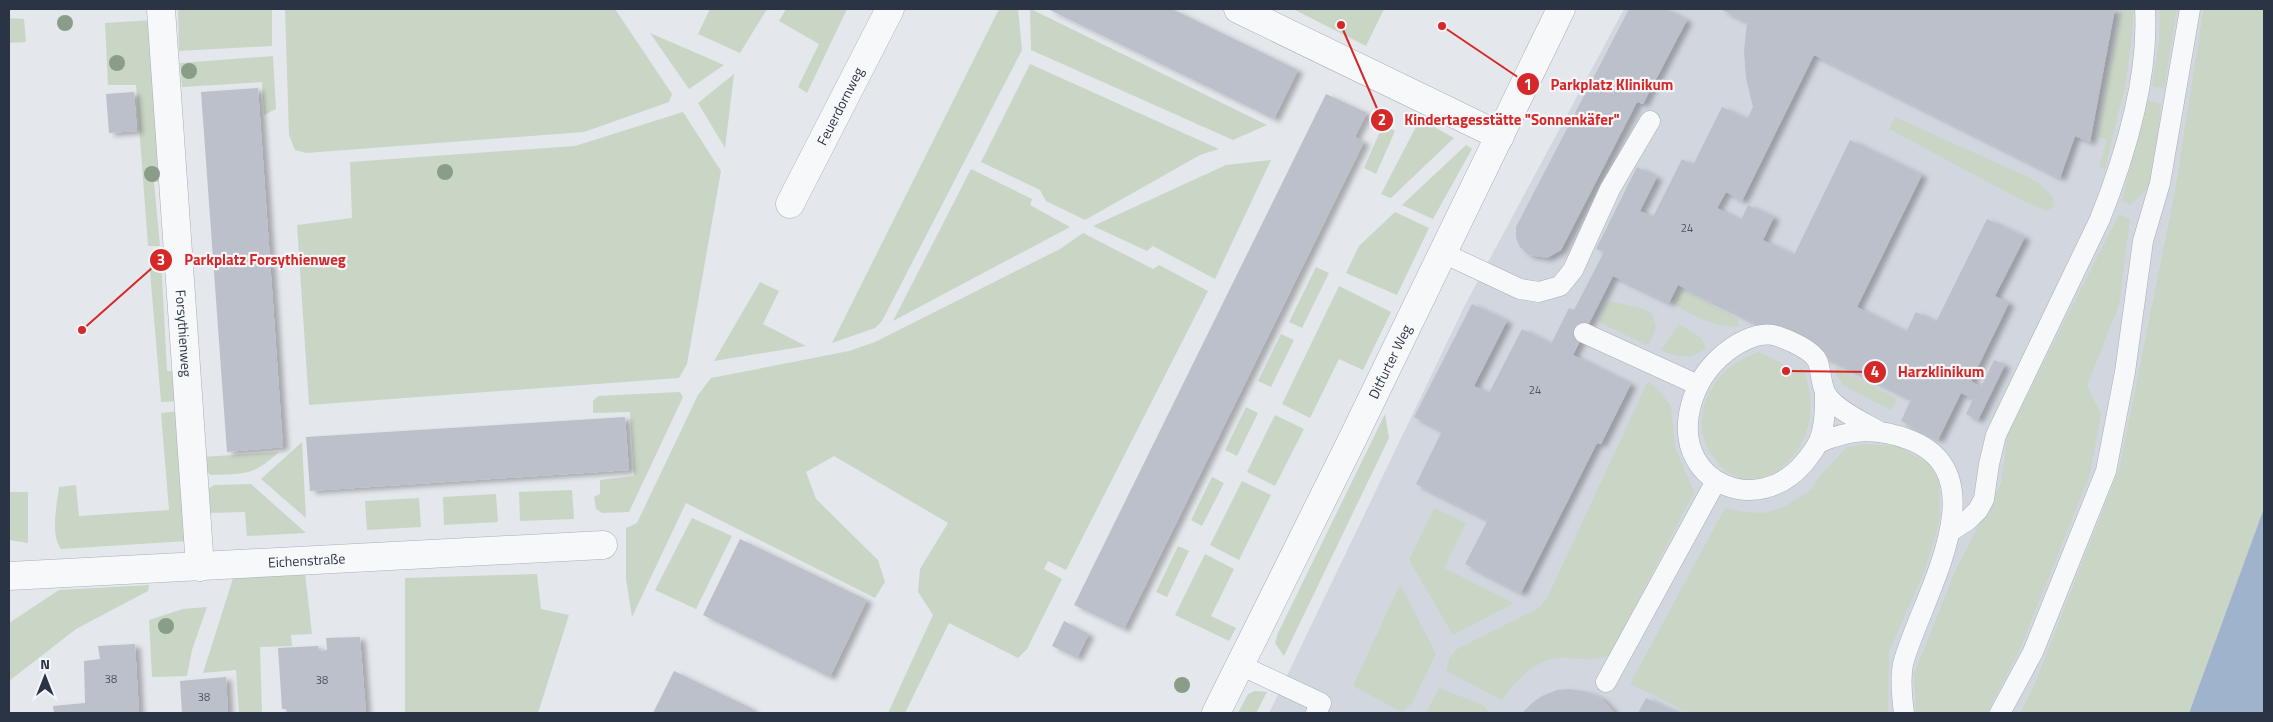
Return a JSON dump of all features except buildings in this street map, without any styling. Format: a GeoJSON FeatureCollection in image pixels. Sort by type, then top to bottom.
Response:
{"type":"FeatureCollection","features":[{"type":"Feature","properties":{"kind":"street","name":"Forsythienweg"},"geometry":{"type":"LineString","coordinates":[[161,9],[200,567]]}},
{"type":"Feature","properties":{"kind":"street","name":"Feuerdornweg"},"geometry":{"type":"LineString","coordinates":[[790,204],[890,9]]}},
{"type":"Feature","properties":{"kind":"street"},"geometry":{"type":"LineString","coordinates":[[1238,9],[1500,136]]}},
{"type":"Feature","properties":{"kind":"street","name":"Ditfurter Weg"},"geometry":{"type":"LineString","coordinates":[[1216,713],[1561,9]]}},
{"type":"Feature","properties":{"kind":"street","name":"Eichenstraße"},"geometry":{"type":"LineString","coordinates":[[9,576],[603,545]]}},
{"type":"Feature","properties":{"kind":"lane"},"geometry":{"type":"LineString","coordinates":[[1950,531],[1968,520],[1978,510],[1984,499],[1988,464],[1996,435],[2100,219],[2109,196],[2142,74],[2146,34],[2145,9]]}},
{"type":"Feature","properties":{"kind":"lane"},"geometry":{"type":"LineString","coordinates":[[2000,713],[2033,652],[2106,471],[2125,372],[2143,241],[2160,182],[2190,9]]}},
{"type":"Feature","properties":{"kind":"lane"},"geometry":{"type":"LineString","coordinates":[[1443,253],[1520,289],[1545,292],[1560,286],[1573,270],[1610,189],[1650,121]]}},
{"type":"Feature","properties":{"kind":"lane"},"geometry":{"type":"LineString","coordinates":[[1584,333],[1698,385]]}},
{"type":"Feature","properties":{"kind":"lane"},"geometry":{"type":"LineString","coordinates":[[1765,334],[1777,336],[1804,349],[1817,360],[1825,393],[1824,423],[1818,443],[1793,474],[1772,488],[1759,490],[1736,489],[1716,481],[1700,464],[1689,436],[1690,408],[1698,385],[1713,364],[1727,351],[1752,338],[1765,334]]}},
{"type":"Feature","properties":{"kind":"lane"},"geometry":{"type":"LineString","coordinates":[[1825,393],[1852,416],[1880,432],[1914,442],[1929,450],[1948,474],[1952,489],[1953,510],[1950,531],[1903,665],[1904,713]]}},
{"type":"Feature","properties":{"kind":"lane"},"geometry":{"type":"LineString","coordinates":[[1818,443],[1850,432],[1880,432]]}},
{"type":"Feature","properties":{"kind":"lane"},"geometry":{"type":"LineString","coordinates":[[1606,682],[1716,481]]}},
{"type":"Feature","properties":{"kind":"lane"},"geometry":{"type":"LineString","coordinates":[[1240,665],[1321,703],[1316,713]]}},
{"type":"Feature","properties":{"kind":"shaded area"},"geometry":{"type":"Polygon","coordinates":[[[1624,9],[2203,9],[2175,189],[2119,468],[2035,682],[2020,713],[1269,713],[1466,303],[1624,9]]]}},
{"type":"Feature","properties":{"kind":"green space"},"geometry":{"type":"Polygon","coordinates":[[[178,9],[272,9],[272,46],[179,51],[178,9]]]}},
{"type":"Feature","properties":{"kind":"green space"},"geometry":{"type":"Polygon","coordinates":[[[285,9],[615,9],[672,94],[669,102],[584,132],[306,153],[295,150],[289,135],[285,9]]]}},
{"type":"Feature","properties":{"kind":"green space"},"geometry":{"type":"Polygon","coordinates":[[[710,9],[767,9],[740,53],[698,34],[710,9]]]}},
{"type":"Feature","properties":{"kind":"green space"},"geometry":{"type":"Polygon","coordinates":[[[786,9],[847,9],[807,93],[798,87],[819,44],[779,21],[786,9]]]}},
{"type":"Feature","properties":{"kind":"green space"},"geometry":{"type":"Polygon","coordinates":[[[999,9],[1018,9],[1022,50],[882,321],[875,328],[832,343],[999,9]]]}},
{"type":"Feature","properties":{"kind":"green space"},"geometry":{"type":"Polygon","coordinates":[[[1030,9],[1267,125],[1233,140],[1031,50],[1030,9]]]}},
{"type":"Feature","properties":{"kind":"green space"},"geometry":{"type":"Polygon","coordinates":[[[1293,9],[1384,9],[1366,46],[1293,9]]]}},
{"type":"Feature","properties":{"kind":"green space"},"geometry":{"type":"Polygon","coordinates":[[[2121,9],[2133,9],[2133,28],[2126,82],[2105,169],[2099,167],[2107,139],[2097,137],[2121,9]]]}},
{"type":"Feature","properties":{"kind":"green space"},"geometry":{"type":"Polygon","coordinates":[[[2160,9],[2177,9],[2164,89],[2152,86],[2159,41],[2160,9]]]}},
{"type":"Feature","properties":{"kind":"green space"},"geometry":{"type":"Polygon","coordinates":[[[2203,9],[2264,9],[2264,508],[2189,713],[2020,713],[2035,682],[2119,468],[2175,189],[2203,9]]]}},
{"type":"Feature","properties":{"kind":"green space"},"geometry":{"type":"Polygon","coordinates":[[[9,18],[24,19],[26,42],[9,43],[9,18]]]}},
{"type":"Feature","properties":{"kind":"green space"},"geometry":{"type":"Polygon","coordinates":[[[152,20],[164,181],[154,182],[160,246],[148,246],[136,85],[108,85],[105,23],[152,20]]]}},
{"type":"Feature","properties":{"kind":"green space"},"geometry":{"type":"Polygon","coordinates":[[[650,33],[724,65],[689,89],[650,33]]]}},
{"type":"Feature","properties":{"kind":"green space"},"geometry":{"type":"Polygon","coordinates":[[[273,56],[276,109],[264,115],[262,82],[182,87],[180,63],[273,56]]]}},
{"type":"Feature","properties":{"kind":"green space"},"geometry":{"type":"Polygon","coordinates":[[[1030,64],[1219,149],[1200,155],[1085,220],[1046,201],[1040,190],[981,162],[1030,64]]]}},
{"type":"Feature","properties":{"kind":"green space"},"geometry":{"type":"Polygon","coordinates":[[[734,74],[725,148],[698,103],[734,74]]]}},
{"type":"Feature","properties":{"kind":"green space"},"geometry":{"type":"Polygon","coordinates":[[[2146,100],[2161,104],[2153,183],[2130,205],[2122,201],[2146,100]]]}},
{"type":"Feature","properties":{"kind":"green space"},"geometry":{"type":"Polygon","coordinates":[[[683,112],[721,171],[687,364],[679,378],[309,405],[297,225],[352,218],[350,162],[575,146],[683,112]]]}},
{"type":"Feature","properties":{"kind":"green space"},"geometry":{"type":"Polygon","coordinates":[[[1895,117],[2028,177],[2040,184],[2053,197],[2053,207],[2047,211],[2025,202],[1889,129],[1895,117]]]}},
{"type":"Feature","properties":{"kind":"green space"},"geometry":{"type":"Polygon","coordinates":[[[1420,119],[1454,138],[1391,198],[1381,194],[1420,119]]]}},
{"type":"Feature","properties":{"kind":"green space"},"geometry":{"type":"Polygon","coordinates":[[[1383,125],[1395,131],[1376,174],[1364,168],[1383,125]]]}},
{"type":"Feature","properties":{"kind":"green space"},"geometry":{"type":"Polygon","coordinates":[[[1466,145],[1472,149],[1433,219],[1402,205],[1466,145]]]}},
{"type":"Feature","properties":{"kind":"green space"},"geometry":{"type":"Polygon","coordinates":[[[1271,160],[1215,279],[1153,246],[1147,251],[1093,226],[1226,165],[1271,160]]]}},
{"type":"Feature","properties":{"kind":"green space"},"geometry":{"type":"Polygon","coordinates":[[[971,169],[1032,199],[1030,205],[1070,227],[893,321],[971,169]]]}},
{"type":"Feature","properties":{"kind":"green space"},"geometry":{"type":"Polygon","coordinates":[[[1395,212],[1429,228],[1397,295],[1346,273],[1359,246],[1395,212]]]}},
{"type":"Feature","properties":{"kind":"green space"},"geometry":{"type":"Polygon","coordinates":[[[2119,214],[2130,219],[2119,305],[2087,386],[2101,414],[2090,474],[2022,645],[1987,713],[1916,713],[1914,674],[1956,569],[2001,483],[2008,433],[2119,214]]]}},
{"type":"Feature","properties":{"kind":"green space"},"geometry":{"type":"Polygon","coordinates":[[[1083,233],[1153,269],[1159,265],[1208,291],[1066,570],[1048,561],[1044,569],[1062,579],[1027,649],[1018,658],[949,623],[905,713],[888,713],[933,615],[918,592],[920,569],[948,523],[834,456],[806,472],[816,499],[878,560],[885,582],[875,598],[686,503],[632,617],[626,579],[626,528],[637,523],[698,395],[711,378],[849,351],[875,342],[1060,249],[1083,233]]]}},
{"type":"Feature","properties":{"kind":"green space"},"geometry":{"type":"Polygon","coordinates":[[[161,258],[167,371],[177,371],[180,401],[161,402],[149,259],[161,258]]]}},
{"type":"Feature","properties":{"kind":"green space"},"geometry":{"type":"Polygon","coordinates":[[[1316,267],[1329,273],[1302,328],[1289,322],[1316,267]]]}},
{"type":"Feature","properties":{"kind":"green space"},"geometry":{"type":"Polygon","coordinates":[[[760,282],[779,291],[763,324],[806,346],[714,361],[760,282]]]}},
{"type":"Feature","properties":{"kind":"green space"},"geometry":{"type":"Polygon","coordinates":[[[1339,286],[1391,312],[1363,370],[1339,359],[1310,418],[1282,404],[1339,286]]]}},
{"type":"Feature","properties":{"kind":"green space"},"geometry":{"type":"Polygon","coordinates":[[[1681,289],[1738,319],[1738,327],[1719,325],[1704,320],[1674,304],[1681,289]]]}},
{"type":"Feature","properties":{"kind":"green space"},"geometry":{"type":"Polygon","coordinates":[[[1609,301],[1644,309],[1652,313],[1656,328],[1650,343],[1646,345],[1599,322],[1604,307],[1609,301]]]}},
{"type":"Feature","properties":{"kind":"green space"},"geometry":{"type":"Polygon","coordinates":[[[1679,324],[1700,337],[1706,348],[1690,356],[1673,355],[1661,350],[1679,324]]]}},
{"type":"Feature","properties":{"kind":"green space"},"geometry":{"type":"Polygon","coordinates":[[[1281,334],[1294,340],[1271,387],[1258,381],[1281,334]]]}},
{"type":"Feature","properties":{"kind":"green space"},"geometry":{"type":"Polygon","coordinates":[[[1759,352],[1799,372],[1802,367],[1810,398],[1808,426],[1798,449],[1782,467],[1763,477],[1742,478],[1723,468],[1707,446],[1702,429],[1702,413],[1714,384],[1726,370],[1750,355],[1759,352]]]}},
{"type":"Feature","properties":{"kind":"green space"},"geometry":{"type":"Polygon","coordinates":[[[1836,367],[1897,399],[1891,410],[1844,386],[1835,373],[1836,367]]]}},
{"type":"Feature","properties":{"kind":"green space"},"geometry":{"type":"Polygon","coordinates":[[[1648,381],[1671,406],[1675,447],[1694,492],[1610,655],[1593,659],[1557,658],[1547,661],[1530,670],[1502,700],[1446,671],[1450,657],[1457,649],[1539,608],[1548,596],[1648,381]]]}},
{"type":"Feature","properties":{"kind":"green space"},"geometry":{"type":"Polygon","coordinates":[[[680,392],[683,397],[629,512],[602,513],[596,509],[594,497],[600,494],[600,480],[634,476],[630,412],[593,413],[593,401],[598,396],[680,392]]]}},
{"type":"Feature","properties":{"kind":"green space"},"geometry":{"type":"Polygon","coordinates":[[[1246,407],[1258,413],[1237,456],[1225,450],[1246,407]]]}},
{"type":"Feature","properties":{"kind":"green space"},"geometry":{"type":"Polygon","coordinates":[[[180,411],[187,541],[61,549],[55,528],[59,487],[76,485],[79,516],[169,510],[161,413],[180,411]]]}},
{"type":"Feature","properties":{"kind":"green space"},"geometry":{"type":"Polygon","coordinates":[[[1385,414],[1389,438],[1284,656],[1275,643],[1278,633],[1385,414]]]}},
{"type":"Feature","properties":{"kind":"green space"},"geometry":{"type":"Polygon","coordinates":[[[1275,415],[1304,429],[1275,486],[1247,472],[1275,415]]]}},
{"type":"Feature","properties":{"kind":"green space"},"geometry":{"type":"Polygon","coordinates":[[[302,442],[306,518],[261,479],[302,442]]]}},
{"type":"Feature","properties":{"kind":"green space"},"geometry":{"type":"Polygon","coordinates":[[[1865,444],[1897,446],[1931,465],[1939,477],[1940,518],[1936,534],[1924,572],[1889,652],[1888,713],[1690,713],[1630,684],[1725,508],[1743,512],[1764,513],[1782,508],[1811,490],[1819,477],[1847,447],[1865,444]]]}},
{"type":"Feature","properties":{"kind":"green space"},"geometry":{"type":"Polygon","coordinates":[[[279,452],[261,466],[248,472],[210,475],[203,466],[202,457],[279,452]]]}},
{"type":"Feature","properties":{"kind":"green space"},"geometry":{"type":"Polygon","coordinates":[[[1212,477],[1224,483],[1202,526],[1191,520],[1212,477]]]}},
{"type":"Feature","properties":{"kind":"green space"},"geometry":{"type":"Polygon","coordinates":[[[1242,481],[1271,495],[1239,560],[1210,545],[1242,481]]]}},
{"type":"Feature","properties":{"kind":"green space"},"geometry":{"type":"Polygon","coordinates":[[[251,484],[306,533],[247,536],[245,512],[208,513],[208,489],[214,485],[251,484]]]}},
{"type":"Feature","properties":{"kind":"green space"},"geometry":{"type":"Polygon","coordinates":[[[572,490],[574,519],[520,521],[519,492],[572,490]]]}},
{"type":"Feature","properties":{"kind":"green space"},"geometry":{"type":"Polygon","coordinates":[[[9,492],[28,492],[28,543],[9,540],[9,492]]]}},
{"type":"Feature","properties":{"kind":"green space"},"geometry":{"type":"Polygon","coordinates":[[[496,494],[498,522],[444,525],[443,497],[496,494]]]}},
{"type":"Feature","properties":{"kind":"green space"},"geometry":{"type":"Polygon","coordinates":[[[419,498],[421,527],[367,530],[365,501],[419,498]]]}},
{"type":"Feature","properties":{"kind":"green space"},"geometry":{"type":"Polygon","coordinates":[[[1434,508],[1466,523],[1444,568],[1514,603],[1453,635],[1409,560],[1434,508]]]}},
{"type":"Feature","properties":{"kind":"green space"},"geometry":{"type":"Polygon","coordinates":[[[692,518],[732,536],[696,609],[655,590],[692,518]]]}},
{"type":"Feature","properties":{"kind":"green space"},"geometry":{"type":"Polygon","coordinates":[[[1178,546],[1189,551],[1167,597],[1156,592],[1178,546]]]}},
{"type":"Feature","properties":{"kind":"green space"},"geometry":{"type":"Polygon","coordinates":[[[1205,554],[1234,569],[1211,616],[1236,628],[1229,641],[1175,615],[1205,554]]]}},
{"type":"Feature","properties":{"kind":"green space"},"geometry":{"type":"Polygon","coordinates":[[[305,573],[312,634],[291,635],[292,646],[260,647],[262,713],[239,713],[236,670],[203,673],[234,575],[305,573]]]}},
{"type":"Feature","properties":{"kind":"green space"},"geometry":{"type":"Polygon","coordinates":[[[537,574],[541,609],[569,615],[538,713],[405,713],[405,578],[537,574]]]}},
{"type":"Feature","properties":{"kind":"green space"},"geometry":{"type":"Polygon","coordinates":[[[1400,584],[1436,654],[1412,703],[1402,712],[1353,686],[1400,584]]]}},
{"type":"Feature","properties":{"kind":"green space"},"geometry":{"type":"Polygon","coordinates":[[[149,585],[148,591],[76,629],[9,681],[9,623],[59,590],[149,585]]]}},
{"type":"Feature","properties":{"kind":"green space"},"geometry":{"type":"Polygon","coordinates":[[[207,607],[192,650],[187,676],[152,677],[149,620],[183,609],[207,607]]]}},
{"type":"Feature","properties":{"kind":"green space"},"geometry":{"type":"Polygon","coordinates":[[[1439,688],[1483,705],[1489,713],[1426,713],[1439,688]]]}},
{"type":"Feature","properties":{"kind":"green space"},"geometry":{"type":"Polygon","coordinates":[[[1255,691],[1267,692],[1256,713],[1238,713],[1248,694],[1255,691]]]}},
{"type":"Feature","properties":{"kind":"water"},"geometry":{"type":"Polygon","coordinates":[[[2264,508],[2264,713],[2189,713],[2264,508]]]}},
{"type":"Feature","properties":{"kind":"place","name":"Kindertagesstätte \"Sonnenkäfer\""},"geometry":{"type":"Point","coordinates":[1341,25]}},
{"type":"Feature","properties":{"kind":"place","name":"Parkplatz Klinikum"},"geometry":{"type":"Point","coordinates":[1442,26]}},
{"type":"Feature","properties":{"kind":"place","name":"Parkplatz Forsythienweg"},"geometry":{"type":"Point","coordinates":[82,330]}},
{"type":"Feature","properties":{"kind":"place","name":"Harzklinikum"},"geometry":{"type":"Point","coordinates":[1786,371]}}]}
